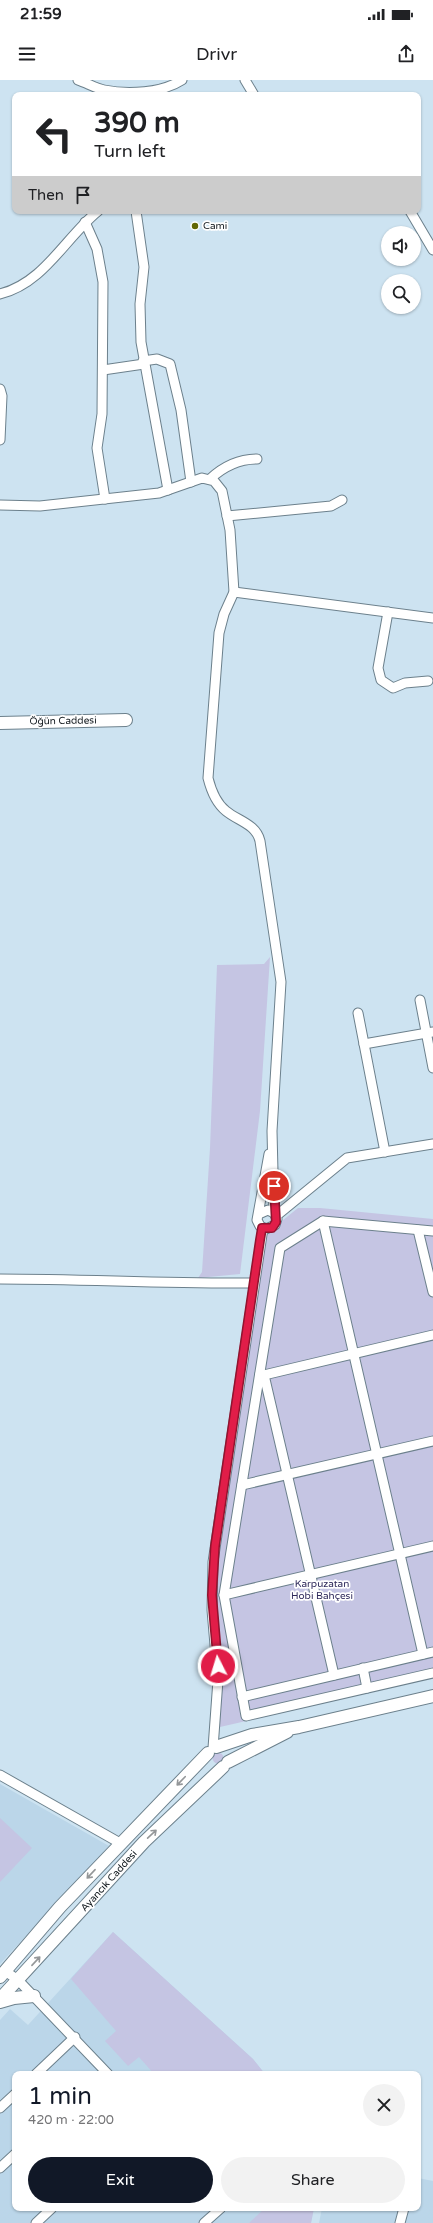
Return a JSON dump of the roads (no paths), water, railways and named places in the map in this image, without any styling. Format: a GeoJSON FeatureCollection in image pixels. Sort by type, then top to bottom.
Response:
{"type":"FeatureCollection","features":[{"type":"Feature","properties":{"kind":"street"},"geometry":{"type":"LineString","coordinates":[[78,80],[97,88],[122,92],[165,88],[182,80]]}},
{"type":"Feature","properties":{"kind":"street"},"geometry":{"type":"LineString","coordinates":[[245,80],[252,92]]}},
{"type":"Feature","properties":{"kind":"street"},"geometry":{"type":"LineString","coordinates":[[0,294],[14,289],[31,280],[85,222],[94,214]]}},
{"type":"Feature","properties":{"kind":"street"},"geometry":{"type":"LineString","coordinates":[[136,214],[144,267],[140,304],[143,362],[168,490]]}},
{"type":"Feature","properties":{"kind":"street"},"geometry":{"type":"LineString","coordinates":[[412,214],[433,250]]}},
{"type":"Feature","properties":{"kind":"street"},"geometry":{"type":"LineString","coordinates":[[85,222],[97,250],[103,282],[102,414],[97,448],[105,499]]}},
{"type":"Feature","properties":{"kind":"street"},"geometry":{"type":"LineString","coordinates":[[103,370],[157,359],[170,364],[181,410],[191,482]]}},
{"type":"Feature","properties":{"kind":"street"},"geometry":{"type":"LineString","coordinates":[[0,389],[2,396],[0,440]]}},
{"type":"Feature","properties":{"kind":"street"},"geometry":{"type":"LineString","coordinates":[[210,479],[229,465],[243,460],[257,459]]}},
{"type":"Feature","properties":{"kind":"street"},"geometry":{"type":"LineString","coordinates":[[0,505],[40,506],[159,493],[202,478],[210,479],[221,487],[230,530],[234,592],[224,614],[220,633],[208,778],[212,792],[222,807],[253,828],[260,841],[281,982],[272,1131],[260,1214],[257,1220],[262,1228],[213,1562],[212,1610],[218,1680],[212,1749],[207,1759],[210,1765],[216,1768],[225,1765],[228,1752],[223,1748],[212,1749]]}},
{"type":"Feature","properties":{"kind":"street"},"geometry":{"type":"LineString","coordinates":[[227,516],[331,506],[342,500]]}},
{"type":"Feature","properties":{"kind":"street"},"geometry":{"type":"LineString","coordinates":[[234,592],[433,618]]}},
{"type":"Feature","properties":{"kind":"street"},"geometry":{"type":"LineString","coordinates":[[388,612],[378,668],[381,680],[393,688],[405,684],[428,681]]}},
{"type":"Feature","properties":{"kind":"street","name":"Öğün Caddesi"},"geometry":{"type":"LineString","coordinates":[[0,723],[126,720]]}},
{"type":"Feature","properties":{"kind":"street"},"geometry":{"type":"LineString","coordinates":[[420,1000],[430,1033],[433,1068]]}},
{"type":"Feature","properties":{"kind":"street"},"geometry":{"type":"LineString","coordinates":[[358,1013],[385,1152]]}},
{"type":"Feature","properties":{"kind":"street"},"geometry":{"type":"LineString","coordinates":[[364,1044],[430,1033]]}},
{"type":"Feature","properties":{"kind":"street"},"geometry":{"type":"LineString","coordinates":[[262,1228],[269,1229],[275,1225],[272,1131]]}},
{"type":"Feature","properties":{"kind":"street"},"geometry":{"type":"LineString","coordinates":[[275,1214],[347,1158],[433,1144]]}},
{"type":"Feature","properties":{"kind":"street"},"geometry":{"type":"LineString","coordinates":[[260,1214],[268,1210],[275,1214]]}},
{"type":"Feature","properties":{"kind":"street"},"geometry":{"type":"LineString","coordinates":[[323,1221],[423,1654]]}},
{"type":"Feature","properties":{"kind":"street"},"geometry":{"type":"LineString","coordinates":[[433,1231],[323,1221],[280,1248],[262,1374],[224,1595],[246,1716],[433,1673]]}},
{"type":"Feature","properties":{"kind":"street"},"geometry":{"type":"LineString","coordinates":[[418,1230],[433,1292]]}},
{"type":"Feature","properties":{"kind":"street"},"geometry":{"type":"LineString","coordinates":[[0,1279],[33,1278],[178,1284],[254,1282]]}},
{"type":"Feature","properties":{"kind":"street"},"geometry":{"type":"LineString","coordinates":[[262,1374],[433,1335]]}},
{"type":"Feature","properties":{"kind":"street"},"geometry":{"type":"LineString","coordinates":[[262,1374],[288,1475],[334,1675]]}},
{"type":"Feature","properties":{"kind":"street"},"geometry":{"type":"LineString","coordinates":[[242,1485],[433,1441]]}},
{"type":"Feature","properties":{"kind":"street"},"geometry":{"type":"LineString","coordinates":[[224,1595],[433,1546]]}},
{"type":"Feature","properties":{"kind":"street"},"geometry":{"type":"LineString","coordinates":[[242,1697],[433,1652]]}},
{"type":"Feature","properties":{"kind":"street"},"geometry":{"type":"LineString","coordinates":[[363,1668],[367,1688]]}},
{"type":"Feature","properties":{"kind":"street","name":"Ayancık Caddesi"},"geometry":{"type":"LineString","coordinates":[[2,1974],[60,1907],[212,1749],[252,1735],[299,1727],[433,1696]]}},
{"type":"Feature","properties":{"kind":"street","name":"Ayancık Caddesi"},"geometry":{"type":"LineString","coordinates":[[0,2000],[144,1842],[225,1765],[299,1727]]}},
{"type":"Feature","properties":{"kind":"street"},"geometry":{"type":"LineString","coordinates":[[0,1775],[120,1843]]}},
{"type":"Feature","properties":{"kind":"street"},"geometry":{"type":"LineString","coordinates":[[2,1974],[18,1980],[105,2071]]}},
{"type":"Feature","properties":{"kind":"street"},"geometry":{"type":"LineString","coordinates":[[0,2000],[34,1996]]}},
{"type":"Feature","properties":{"kind":"street"},"geometry":{"type":"LineString","coordinates":[[39,2071],[74,2037]]}},
{"type":"Feature","properties":{"kind":"street"},"geometry":{"type":"LineString","coordinates":[[0,2108],[12,2097]]}},
{"type":"Feature","properties":{"kind":"street"},"geometry":{"type":"LineString","coordinates":[[0,2168],[12,2157]]}},
{"type":"Feature","properties":{"kind":"street"},"geometry":{"type":"LineString","coordinates":[[36,2223],[49,2211]]}},
{"type":"Feature","properties":{"kind":"street"},"geometry":{"type":"LineString","coordinates":[[204,2223],[218,2211]]}},
{"type":"Feature","properties":{"kind":"street"},"geometry":{"type":"LineString","coordinates":[[400,2223],[403,2211]]}},
{"type":"Feature","properties":{"kind":"place","name":"Cami"},"geometry":{"type":"Point","coordinates":[195,226]}},
{"type":"Feature","properties":{"kind":"park label","name":"Karpuzatan Hobi Bahçesi"},"geometry":{"type":"Point","coordinates":[322,1590]}}]}
